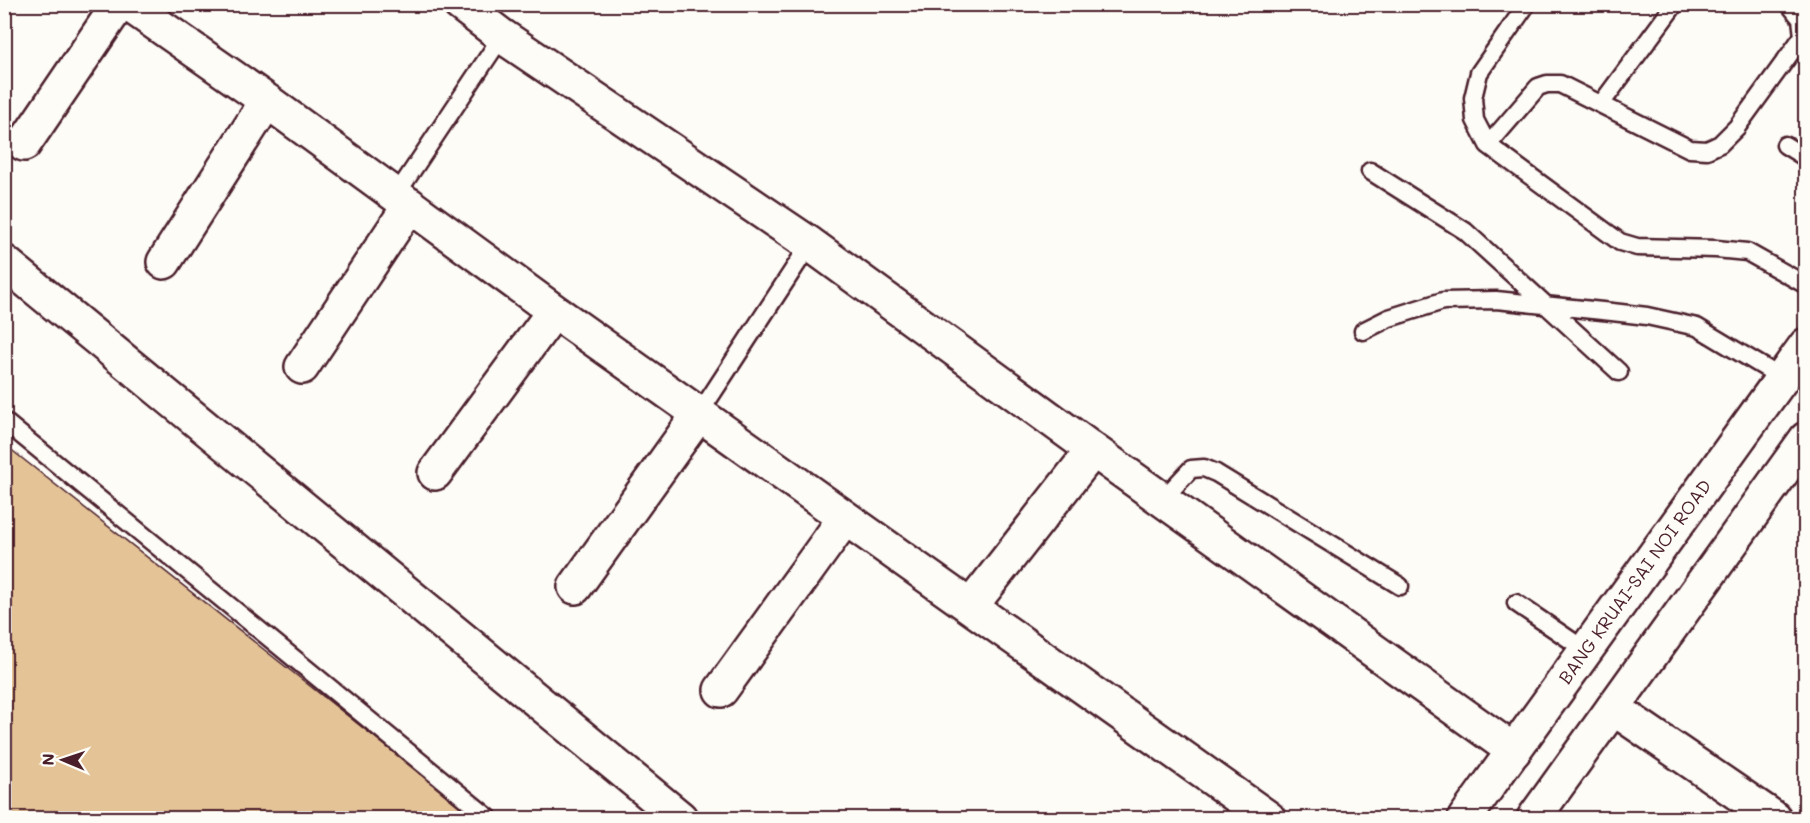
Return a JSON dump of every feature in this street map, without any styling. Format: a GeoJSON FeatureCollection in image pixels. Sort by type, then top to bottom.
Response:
{"type":"FeatureCollection","features":[{"type":"Feature","properties":{"kind":"street"},"geometry":{"type":"LineString","coordinates":[[24,144],[119,4]]}},
{"type":"Feature","properties":{"kind":"street"},"geometry":{"type":"LineString","coordinates":[[128,4],[267,101],[699,414],[1268,819]]}},
{"type":"Feature","properties":{"kind":"street"},"geometry":{"type":"LineString","coordinates":[[460,4],[502,36],[810,244],[1092,450],[1514,751]]}},
{"type":"Feature","properties":{"kind":"street"},"geometry":{"type":"LineString","coordinates":[[164,262],[267,101]]}},
{"type":"Feature","properties":{"kind":"street"},"geometry":{"type":"LineString","coordinates":[[302,367],[403,200]]}},
{"type":"Feature","properties":{"kind":"street"},"geometry":{"type":"LineString","coordinates":[[4,262],[680,819]]}},
{"type":"Feature","properties":{"kind":"street"},"geometry":{"type":"LineString","coordinates":[[435,473],[555,310]]}},
{"type":"Feature","properties":{"kind":"street","name":"BANG KRUAI-SAI NOI ROAD"},"geometry":{"type":"LineString","coordinates":[[1465,819],[1806,345]]}},
{"type":"Feature","properties":{"kind":"street"},"geometry":{"type":"LineString","coordinates":[[575,587],[699,414]]}},
{"type":"Feature","properties":{"kind":"street"},"geometry":{"type":"LineString","coordinates":[[1534,819],[1806,439]]}},
{"type":"Feature","properties":{"kind":"street"},"geometry":{"type":"LineString","coordinates":[[971,606],[1092,450]]}},
{"type":"Feature","properties":{"kind":"street"},"geometry":{"type":"LineString","coordinates":[[721,690],[845,518]]}},
{"type":"Feature","properties":{"kind":"street"},"geometry":{"type":"LineString","coordinates":[[1613,708],[1774,819]]}},
{"type":"Feature","properties":{"kind":"lane"},"geometry":{"type":"LineString","coordinates":[[1527,4],[1479,74],[1473,98],[1475,120],[1488,145],[1620,242],[1637,247],[1748,252],[1806,285]]}},
{"type":"Feature","properties":{"kind":"lane"},"geometry":{"type":"LineString","coordinates":[[1601,105],[1675,4]]}},
{"type":"Feature","properties":{"kind":"lane"},"geometry":{"type":"LineString","coordinates":[[1488,145],[1538,87],[1547,84],[1560,84],[1690,149],[1707,150],[1720,144],[1737,127],[1803,36],[1801,19],[1789,4]]}},
{"type":"Feature","properties":{"kind":"lane"},"geometry":{"type":"LineString","coordinates":[[403,200],[502,36]]}},
{"type":"Feature","properties":{"kind":"lane"},"geometry":{"type":"LineString","coordinates":[[1785,145],[1806,159]]}},
{"type":"Feature","properties":{"kind":"lane"},"geometry":{"type":"LineString","coordinates":[[1370,171],[1465,231],[1618,372]]}},
{"type":"Feature","properties":{"kind":"lane"},"geometry":{"type":"LineString","coordinates":[[699,414],[810,244]]}},
{"type":"Feature","properties":{"kind":"lane"},"geometry":{"type":"LineString","coordinates":[[1363,331],[1389,318],[1443,302],[1496,300],[1647,316],[1697,327],[1782,378]]}},
{"type":"Feature","properties":{"kind":"lane"},"geometry":{"type":"LineString","coordinates":[[4,421],[489,819]]}},
{"type":"Feature","properties":{"kind":"lane"},"geometry":{"type":"LineString","coordinates":[[1162,500],[1191,469],[1204,468],[1216,473],[1400,586]]}},
{"type":"Feature","properties":{"kind":"lane"},"geometry":{"type":"LineString","coordinates":[[1516,603],[1585,650]]}},
{"type":"Feature","properties":{"kind":"building"},"geometry":{"type":"Polygon","coordinates":[[[4,444],[477,818],[4,818],[4,444]]]}}]}
